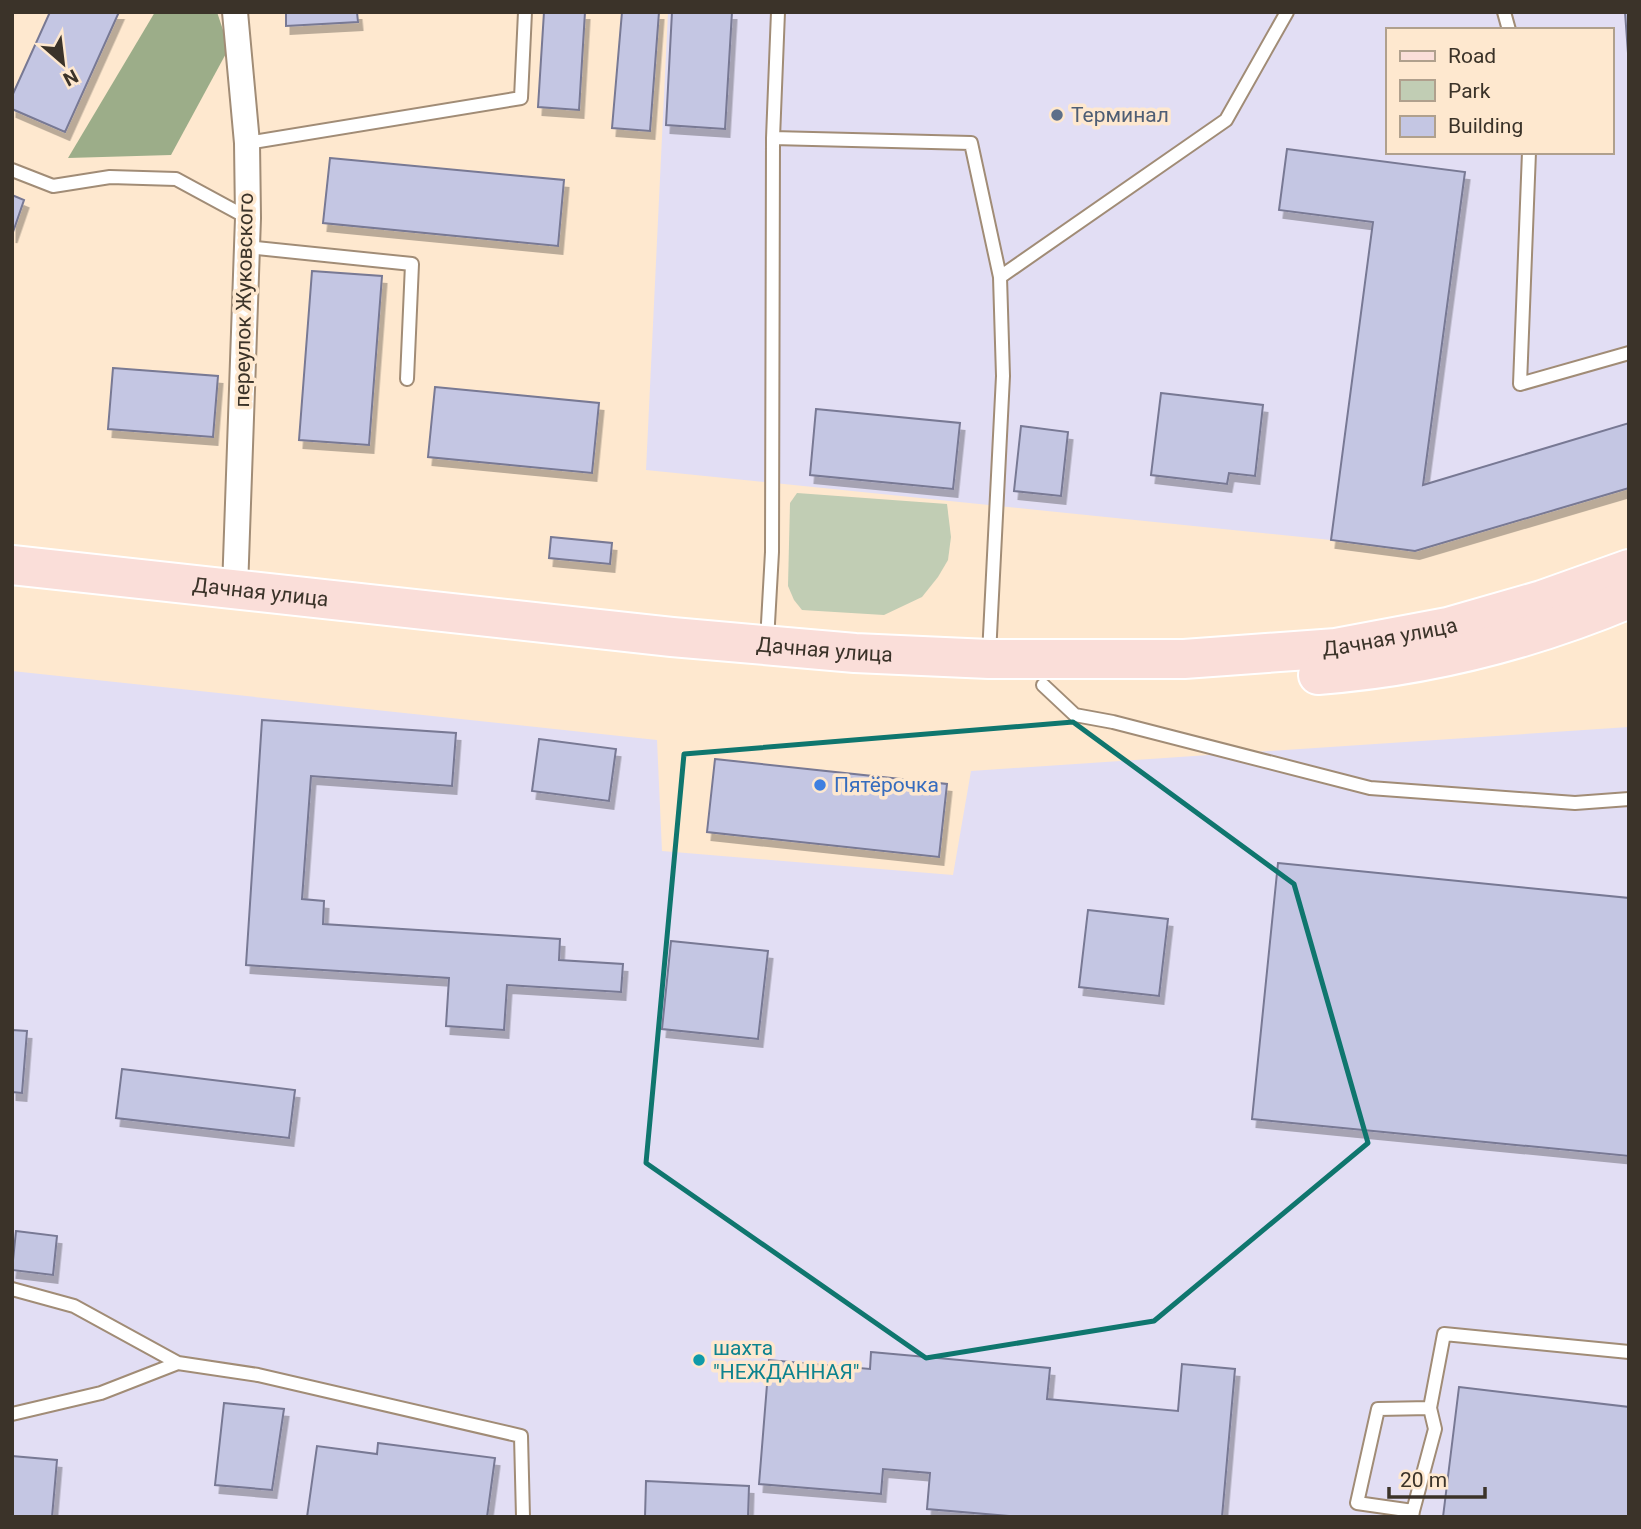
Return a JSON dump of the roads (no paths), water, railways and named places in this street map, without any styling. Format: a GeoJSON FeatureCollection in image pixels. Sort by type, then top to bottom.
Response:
{"type":"FeatureCollection","features":[{"type":"Feature","properties":{"kind":"main road","name":"Дачная улица"},"geometry":{"type":"LineString","coordinates":[[12,565],[234,602],[765,658],[855,653],[989,672],[1043,685],[1184,685],[1340,674],[1448,657],[1546,629],[1629,599]]}},
{"type":"Feature","properties":{"kind":"main road","name":"Дачная улица"},"geometry":{"type":"LineString","coordinates":[[989,672],[1336,648],[1448,627],[1542,600],[1629,569]]}},
{"type":"Feature","properties":{"kind":"main road","name":"Дачная улица"},"geometry":{"type":"LineString","coordinates":[[12,592],[234,602]]}},
{"type":"Feature","properties":{"kind":"street","name":"переулок Жуковского"},"geometry":{"type":"LineString","coordinates":[[234,602],[248,218],[247,143],[235,12]]}},
{"type":"Feature","properties":{"kind":"lane"},"geometry":{"type":"LineString","coordinates":[[247,143],[521,98],[525,12]]}},
{"type":"Feature","properties":{"kind":"lane"},"geometry":{"type":"LineString","coordinates":[[765,658],[772,552],[773,138],[778,12]]}},
{"type":"Feature","properties":{"kind":"lane"},"geometry":{"type":"LineString","coordinates":[[1000,277],[1226,120],[1287,12]]}},
{"type":"Feature","properties":{"kind":"lane"},"geometry":{"type":"LineString","coordinates":[[773,138],[971,143],[1000,277],[1003,376],[989,672]]}},
{"type":"Feature","properties":{"kind":"lane"},"geometry":{"type":"LineString","coordinates":[[1530,154],[1520,384],[1629,353]]}},
{"type":"Feature","properties":{"kind":"lane"},"geometry":{"type":"LineString","coordinates":[[12,170],[52,186],[110,177],[176,178],[248,218]]}},
{"type":"Feature","properties":{"kind":"lane"},"geometry":{"type":"LineString","coordinates":[[247,247],[412,264],[407,379]]}},
{"type":"Feature","properties":{"kind":"lane"},"geometry":{"type":"LineString","coordinates":[[1043,685],[1075,715],[1113,722],[1370,788],[1576,803],[1629,799]]}},
{"type":"Feature","properties":{"kind":"lane"},"geometry":{"type":"LineString","coordinates":[[12,1290],[74,1306],[178,1363],[258,1375],[521,1436],[523,1517]]}},
{"type":"Feature","properties":{"kind":"lane"},"geometry":{"type":"LineString","coordinates":[[1430,1408],[1378,1409],[1357,1503],[1412,1514],[1435,1429],[1430,1408],[1444,1334],[1629,1352]]}},
{"type":"Feature","properties":{"kind":"lane"},"geometry":{"type":"LineString","coordinates":[[12,1414],[101,1393],[178,1363]]}},
{"type":"Feature","properties":{"kind":"place","name":"Терминал"},"geometry":{"type":"Point","coordinates":[1057,115]}},
{"type":"Feature","properties":{"kind":"place","name":"Пятёрочка"},"geometry":{"type":"Point","coordinates":[820,785]}},
{"type":"Feature","properties":{"kind":"place","name":"шахта \"НЕЖДАННАЯ\""},"geometry":{"type":"Point","coordinates":[699,1360]}}]}
